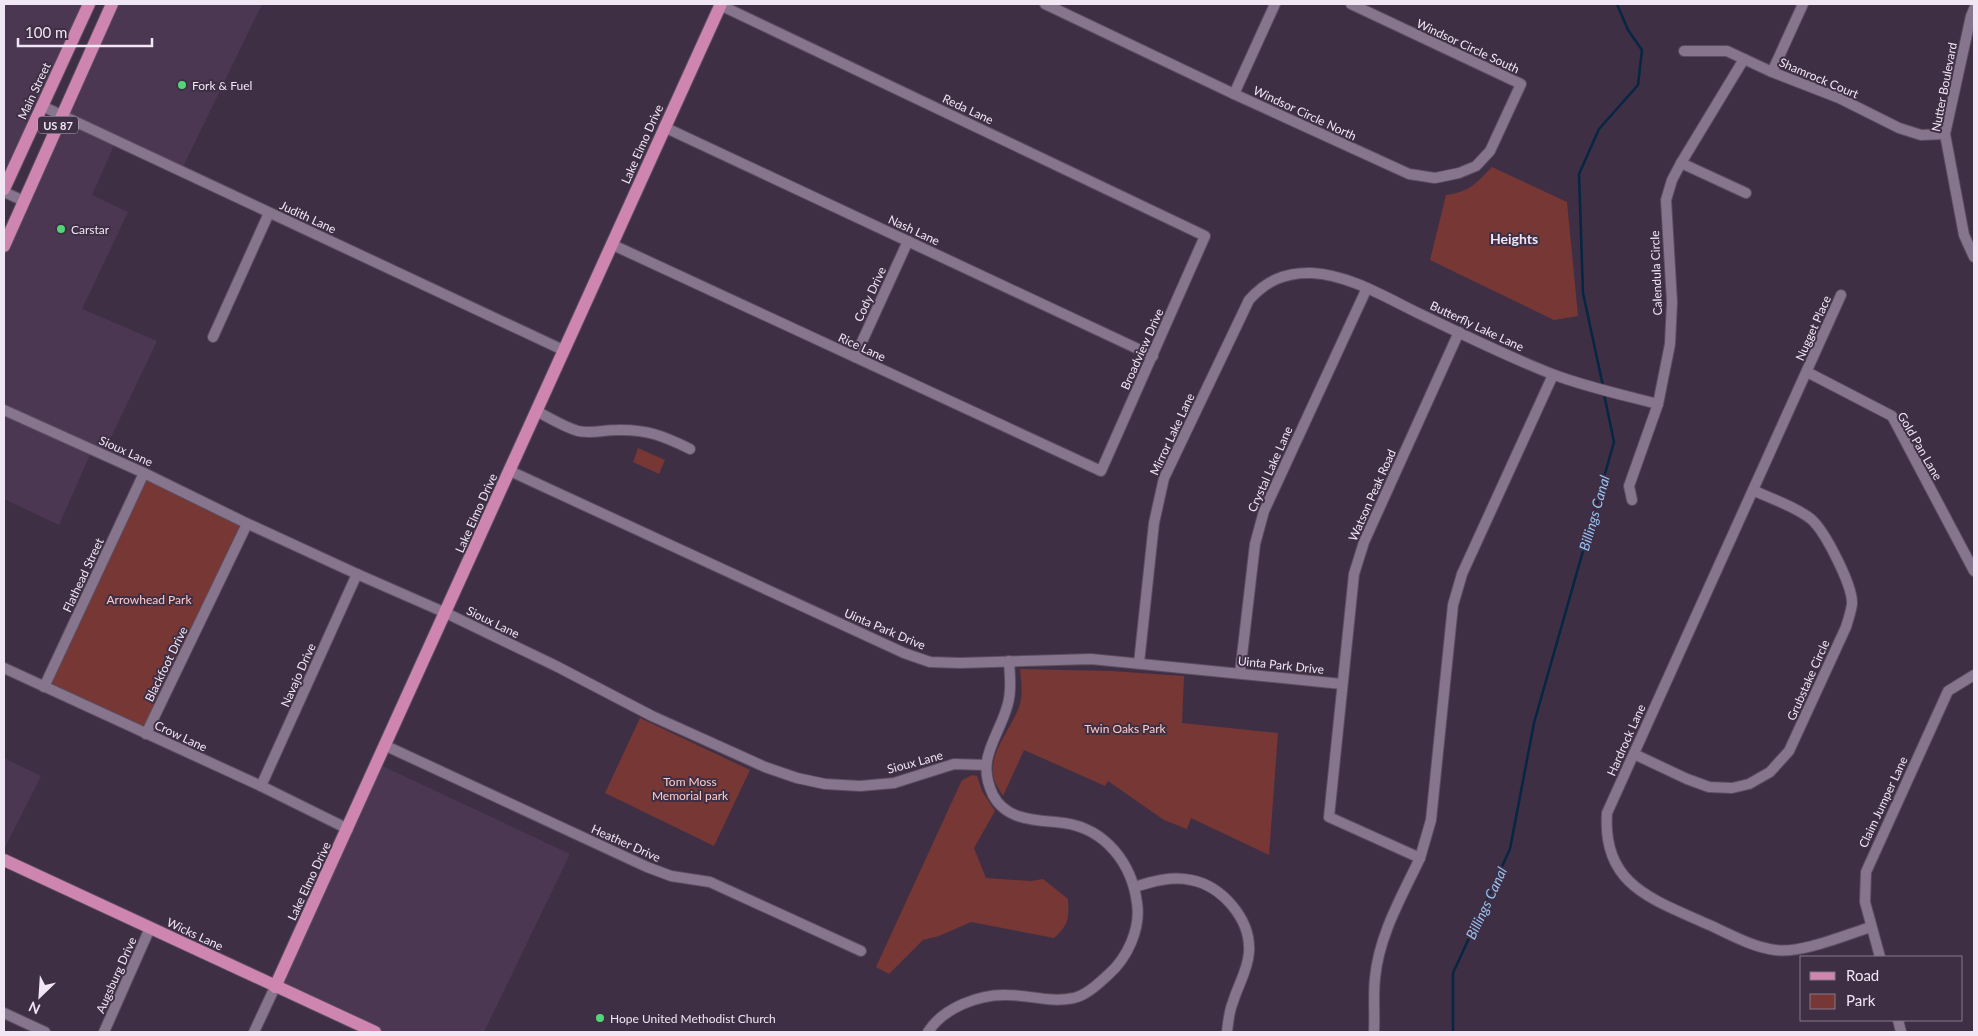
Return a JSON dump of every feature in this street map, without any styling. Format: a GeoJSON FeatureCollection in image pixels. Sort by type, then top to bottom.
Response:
{"type":"FeatureCollection","features":[{"type":"Feature","properties":{"kind":"main road","name":"Main Street"},"geometry":{"type":"LineString","coordinates":[[4,190],[89,4]]}},
{"type":"Feature","properties":{"kind":"main road","name":"US 87"},"geometry":{"type":"LineString","coordinates":[[4,246],[112,4]]}},
{"type":"Feature","properties":{"kind":"main road","name":"Lake Elmo Drive"},"geometry":{"type":"LineString","coordinates":[[275,987],[721,4]]}},
{"type":"Feature","properties":{"kind":"main road","name":"Wicks Lane"},"geometry":{"type":"LineString","coordinates":[[4,860],[375,1032]]}},
{"type":"Feature","properties":{"kind":"street","name":"Reda Lane"},"geometry":{"type":"LineString","coordinates":[[721,4],[1205,236]]}},
{"type":"Feature","properties":{"kind":"street","name":"Windsor Circle North"},"geometry":{"type":"LineString","coordinates":[[1044,4],[1409,174],[1435,178],[1459,174],[1476,166],[1490,151],[1520,84]]}},
{"type":"Feature","properties":{"kind":"street"},"geometry":{"type":"LineString","coordinates":[[1234,94],[1275,4]]}},
{"type":"Feature","properties":{"kind":"street","name":"Windsor Circle South"},"geometry":{"type":"LineString","coordinates":[[1351,4],[1520,84]]}},
{"type":"Feature","properties":{"kind":"street"},"geometry":{"type":"LineString","coordinates":[[1772,72],[1803,4]]}},
{"type":"Feature","properties":{"kind":"street","name":"Nutter Boulevard"},"geometry":{"type":"LineString","coordinates":[[1973,14],[1945,134],[1964,235],[1974,257]]}},
{"type":"Feature","properties":{"kind":"street","name":"Shamrock Court"},"geometry":{"type":"LineString","coordinates":[[1684,51],[1727,51],[1772,72],[1839,98],[1898,128],[1921,135],[1945,134]]}},
{"type":"Feature","properties":{"kind":"street","name":"Calendula Circle"},"geometry":{"type":"LineString","coordinates":[[1632,500],[1629,486],[1658,404],[1670,344],[1672,302],[1666,200],[1672,180],[1681,163],[1744,59]]}},
{"type":"Feature","properties":{"kind":"street","name":"Judith Lane"},"geometry":{"type":"LineString","coordinates":[[42,106],[563,350]]}},
{"type":"Feature","properties":{"kind":"street","name":"Nash Lane"},"geometry":{"type":"LineString","coordinates":[[664,127],[1152,356]]}},
{"type":"Feature","properties":{"kind":"street"},"geometry":{"type":"LineString","coordinates":[[1681,163],[1746,193]]}},
{"type":"Feature","properties":{"kind":"street"},"geometry":{"type":"LineString","coordinates":[[4,190],[24,201]]}},
{"type":"Feature","properties":{"kind":"street"},"geometry":{"type":"LineString","coordinates":[[213,337],[269,213]]}},
{"type":"Feature","properties":{"kind":"street","name":"Broadview Drive"},"geometry":{"type":"LineString","coordinates":[[1101,471],[1205,236]]}},
{"type":"Feature","properties":{"kind":"street","name":"Cody Drive"},"geometry":{"type":"LineString","coordinates":[[855,357],[908,241]]}},
{"type":"Feature","properties":{"kind":"street","name":"Rice Lane"},"geometry":{"type":"LineString","coordinates":[[612,245],[1101,471]]}},
{"type":"Feature","properties":{"kind":"street","name":"Butterfly Lake Lane"},"geometry":{"type":"LineString","coordinates":[[1287,274],[1313,273],[1367,288],[1553,375],[1658,404]]}},
{"type":"Feature","properties":{"kind":"street","name":"Mirror Lake Lane"},"geometry":{"type":"LineString","coordinates":[[1139,663],[1154,523],[1164,478],[1249,300],[1260,288],[1287,274]]}},
{"type":"Feature","properties":{"kind":"street","name":"Crystal Lake Lane"},"geometry":{"type":"LineString","coordinates":[[1240,673],[1255,544],[1262,518],[1367,288]]}},
{"type":"Feature","properties":{"kind":"street","name":"Nugget Place"},"geometry":{"type":"LineString","coordinates":[[1806,372],[1841,295]]}},
{"type":"Feature","properties":{"kind":"street","name":"Watson Peak Road"},"geometry":{"type":"LineString","coordinates":[[1420,858],[1329,817],[1354,574],[1364,542],[1459,332]]}},
{"type":"Feature","properties":{"kind":"street","name":"Hardrock Lane"},"geometry":{"type":"LineString","coordinates":[[1806,372],[1607,813],[1606,833],[1612,858],[1628,882],[1661,903],[1745,941],[1775,950],[1805,948],[1871,927]]}},
{"type":"Feature","properties":{"kind":"street","name":"Gold Pan Lane"},"geometry":{"type":"LineString","coordinates":[[1806,372],[1892,416],[1974,570]]}},
{"type":"Feature","properties":{"kind":"street"},"geometry":{"type":"LineString","coordinates":[[1374,1032],[1375,978],[1380,952],[1390,921],[1420,858],[1430,820],[1453,605],[1462,574],[1553,375]]}},
{"type":"Feature","properties":{"kind":"street","name":"Sioux Lane"},"geometry":{"type":"LineString","coordinates":[[4,410],[144,473],[247,524],[446,613],[556,666],[652,716],[765,767],[797,778],[825,784],[860,786],[894,783],[954,764],[986,765]]}},
{"type":"Feature","properties":{"kind":"street"},"geometry":{"type":"LineString","coordinates":[[536,411],[578,430],[594,433],[615,430],[641,430],[662,435],[690,449]]}},
{"type":"Feature","properties":{"kind":"street","name":"Uinta Park Drive"},"geometry":{"type":"LineString","coordinates":[[510,471],[904,653],[930,662],[1091,659],[1342,684]]}},
{"type":"Feature","properties":{"kind":"street","name":"Flathead Street"},"geometry":{"type":"LineString","coordinates":[[44,687],[144,473]]}},
{"type":"Feature","properties":{"kind":"street","name":"Grubstake Circle"},"geometry":{"type":"LineString","coordinates":[[1634,754],[1709,787],[1750,789],[1789,752],[1846,627],[1852,604],[1849,586],[1820,530],[1812,520],[1753,490]]}},
{"type":"Feature","properties":{"kind":"street","name":"Blackfoot Drive"},"geometry":{"type":"LineString","coordinates":[[146,734],[247,524]]}},
{"type":"Feature","properties":{"kind":"street","name":"Navajo Drive"},"geometry":{"type":"LineString","coordinates":[[261,786],[357,574]]}},
{"type":"Feature","properties":{"kind":"street"},"geometry":{"type":"LineString","coordinates":[[928,1032],[933,1024],[949,1012],[966,1002],[982,998],[1007,995],[1054,1001],[1077,997],[1098,984],[1118,966],[1132,943],[1139,913],[1135,887],[1123,860],[1106,843],[1087,830],[1066,823],[1034,821],[1016,816],[994,798],[988,782],[986,765],[990,746],[1007,709],[1010,690],[1009,661]]}},
{"type":"Feature","properties":{"kind":"street","name":"Crow Lane"},"geometry":{"type":"LineString","coordinates":[[4,668],[261,786],[348,829]]}},
{"type":"Feature","properties":{"kind":"street","name":"Claim Jumper Lane"},"geometry":{"type":"LineString","coordinates":[[1880,956],[1865,902],[1866,872],[1948,691],[1974,675]]}},
{"type":"Feature","properties":{"kind":"street","name":"Heather Drive"},"geometry":{"type":"LineString","coordinates":[[384,745],[647,867],[671,876],[710,882],[861,950]]}},
{"type":"Feature","properties":{"kind":"street"},"geometry":{"type":"LineString","coordinates":[[1135,887],[1156,880],[1175,878],[1193,880],[1216,890],[1234,906],[1246,928],[1249,950],[1246,970],[1232,1004],[1228,1032]]}},
{"type":"Feature","properties":{"kind":"street","name":"Augsburg Drive"},"geometry":{"type":"LineString","coordinates":[[104,1032],[150,928]]}},
{"type":"Feature","properties":{"kind":"street","name":"Lake Elmo Drive"},"geometry":{"type":"LineString","coordinates":[[254,1032],[275,987]]}},
{"type":"Feature","properties":{"kind":"street"},"geometry":{"type":"LineString","coordinates":[[4,1013],[44,1032]]}},
{"type":"Feature","properties":{"kind":"shaded area"},"geometry":{"type":"Polygon","coordinates":[[[4,4],[89,4],[4,189],[4,4]]]}},
{"type":"Feature","properties":{"kind":"shaded area"},"geometry":{"type":"Polygon","coordinates":[[[112,4],[262,4],[181,171],[116,141],[92,195],[128,212],[82,309],[157,341],[103,454],[92,450],[59,525],[4,499],[4,246],[112,4]]]}},
{"type":"Feature","properties":{"kind":"shaded area"},"geometry":{"type":"Polygon","coordinates":[[[4,758],[41,776],[4,849],[4,758]]]}},
{"type":"Feature","properties":{"kind":"shaded area"},"geometry":{"type":"Polygon","coordinates":[[[376,763],[570,854],[484,1032],[374,1032],[275,987],[376,763]]]}},
{"type":"Feature","properties":{"kind":"green space"},"geometry":{"type":"Polygon","coordinates":[[[1492,167],[1567,202],[1578,316],[1554,320],[1430,260],[1446,195],[1472,186],[1492,167]]]}},
{"type":"Feature","properties":{"kind":"green space"},"geometry":{"type":"Polygon","coordinates":[[[638,448],[665,460],[659,474],[633,462],[638,448]]]}},
{"type":"Feature","properties":{"kind":"green space","name":"Arrowhead Park"},"geometry":{"type":"Polygon","coordinates":[[[146,478],[244,522],[144,728],[46,684],[146,478]]]}},
{"type":"Feature","properties":{"kind":"green space","name":"Twin Oaks Park"},"geometry":{"type":"Polygon","coordinates":[[[1020,669],[1111,671],[1184,676],[1182,723],[1278,733],[1269,855],[1191,818],[1187,829],[1164,820],[1108,781],[1105,786],[1024,750],[1003,796],[994,779],[994,759],[1020,704],[1022,691],[1020,669]]]}},
{"type":"Feature","properties":{"kind":"green space","name":"Tom Moss Memorial park"},"geometry":{"type":"Polygon","coordinates":[[[640,718],[750,770],[714,846],[605,793],[640,718]]]}},
{"type":"Feature","properties":{"kind":"green space"},"geometry":{"type":"Polygon","coordinates":[[[972,775],[977,776],[982,791],[995,811],[974,848],[986,878],[1031,881],[1043,879],[1068,899],[1067,921],[1063,929],[1054,938],[971,922],[939,936],[923,940],[889,974],[876,967],[962,780],[972,775]]]}},
{"type":"Feature","properties":{"kind":"waterway","name":"Billings Canal"},"geometry":{"type":"LineString","coordinates":[[1603,386],[1583,293],[1579,174],[1599,129],[1638,85],[1642,50],[1628,30],[1617,4]]}},
{"type":"Feature","properties":{"kind":"waterway","name":"Billings Canal"},"geometry":{"type":"LineString","coordinates":[[1453,1032],[1453,973],[1510,849],[1534,723],[1614,442],[1604,394]]}},
{"type":"Feature","properties":{"kind":"place","name":"Fork & Fuel"},"geometry":{"type":"Point","coordinates":[182,85]}},
{"type":"Feature","properties":{"kind":"place","name":"Carstar"},"geometry":{"type":"Point","coordinates":[61,229]}},
{"type":"Feature","properties":{"kind":"place","name":"Hope United Methodist Church"},"geometry":{"type":"Point","coordinates":[600,1018]}},
{"type":"Feature","properties":{"kind":"district","name":"Heights"},"geometry":{"type":"Point","coordinates":[1514,238]}}]}
